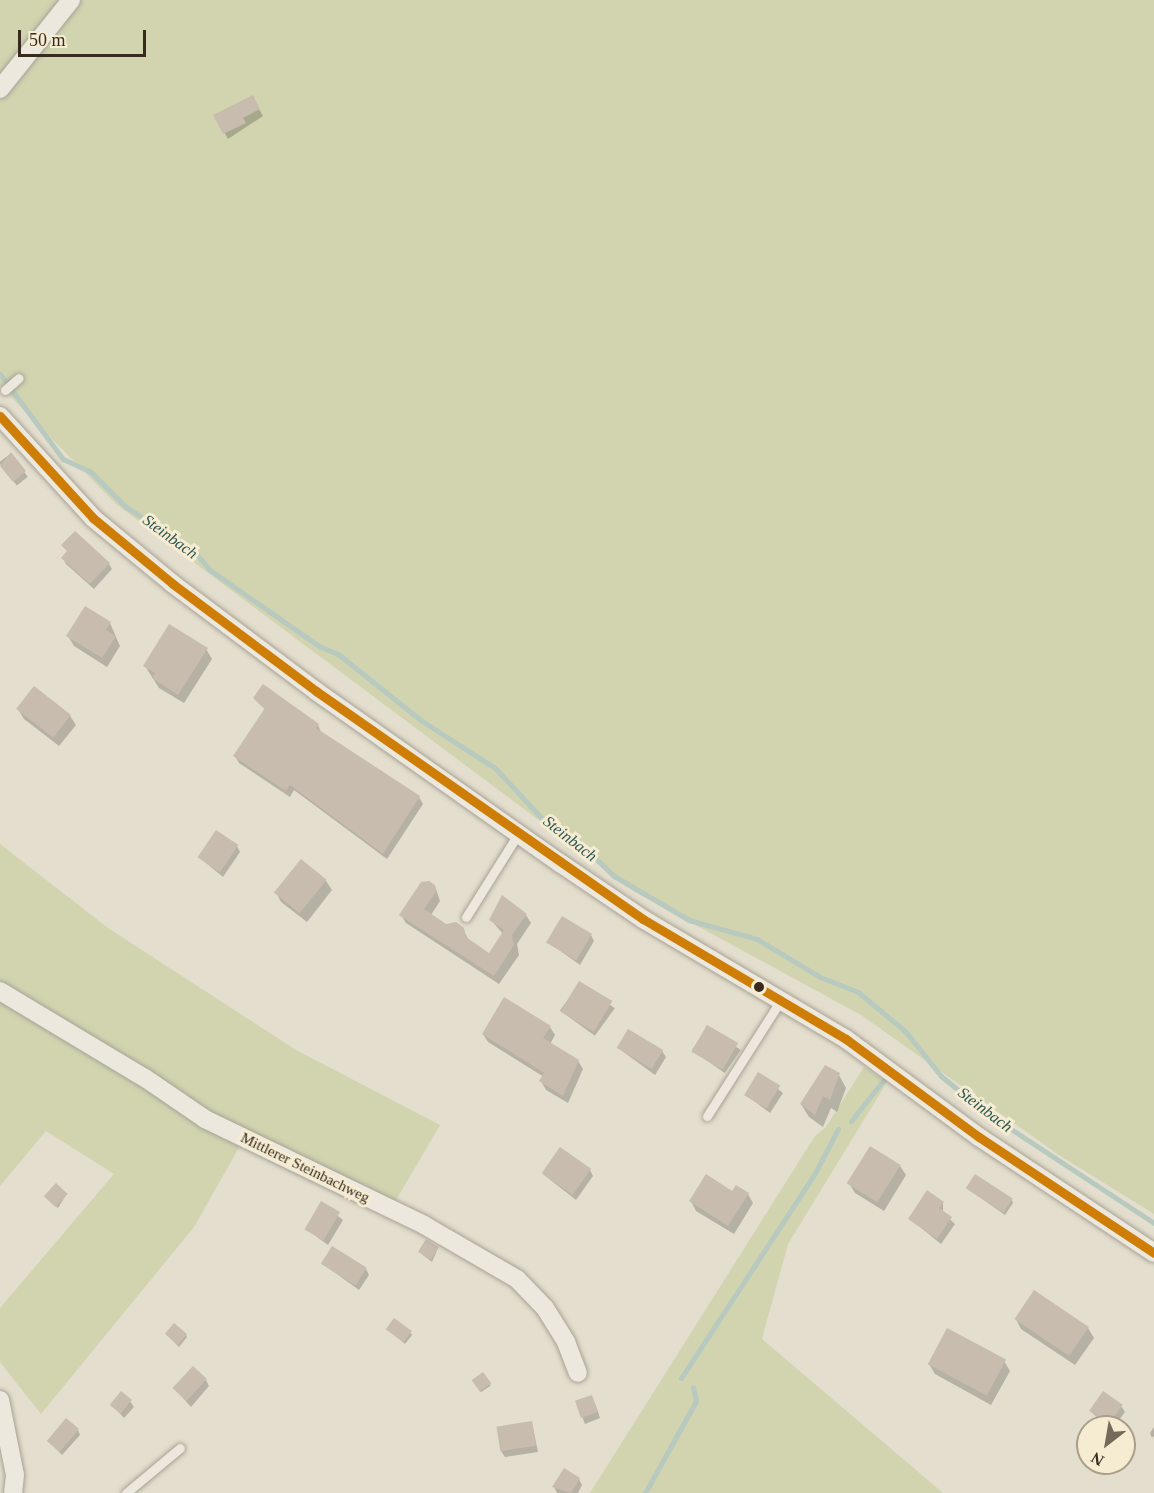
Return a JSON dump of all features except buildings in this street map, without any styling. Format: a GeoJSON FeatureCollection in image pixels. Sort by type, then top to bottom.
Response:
{"type":"FeatureCollection","features":[{"type":"Feature","properties":{"kind":"street"},"geometry":{"type":"LineString","coordinates":[[0,89],[71,0]]}},
{"type":"Feature","properties":{"kind":"street"},"geometry":{"type":"LineString","coordinates":[[0,416],[93,518],[173,584],[518,834],[643,919],[846,1039],[979,1137],[1154,1253]]}},
{"type":"Feature","properties":{"kind":"street","name":"Mittlerer Steinbachweg"},"geometry":{"type":"LineString","coordinates":[[0,991],[146,1078],[205,1119],[424,1225],[518,1279],[545,1308],[566,1342],[578,1373]]}},
{"type":"Feature","properties":{"kind":"street"},"geometry":{"type":"LineString","coordinates":[[0,1401],[15,1475],[13,1493]]}},
{"type":"Feature","properties":{"kind":"lane"},"geometry":{"type":"LineString","coordinates":[[5,390],[19,378]]}},
{"type":"Feature","properties":{"kind":"lane"},"geometry":{"type":"LineString","coordinates":[[466,916],[518,834]]}},
{"type":"Feature","properties":{"kind":"lane"},"geometry":{"type":"LineString","coordinates":[[707,1116],[781,1000]]}},
{"type":"Feature","properties":{"kind":"lane"},"geometry":{"type":"LineString","coordinates":[[126,1493],[180,1448]]}},
{"type":"Feature","properties":{"kind":"green space"},"geometry":{"type":"Polygon","coordinates":[[[0,0],[1154,0],[1154,1214],[1059,1155],[861,1015],[635,892],[116,504],[0,386],[0,0]]]}},
{"type":"Feature","properties":{"kind":"green space"},"geometry":{"type":"Polygon","coordinates":[[[0,844],[108,928],[296,1050],[440,1125],[392,1207],[241,1144],[194,1227],[41,1414],[0,1362],[0,1308],[114,1174],[46,1131],[0,1186],[0,844]]]}},
{"type":"Feature","properties":{"kind":"green space"},"geometry":{"type":"Polygon","coordinates":[[[864,1067],[887,1082],[788,1244],[762,1339],[943,1493],[590,1493],[815,1136],[826,1127],[864,1067]]]}},
{"type":"Feature","properties":{"kind":"waterway","name":"Steinbach"},"geometry":{"type":"LineString","coordinates":[[0,374],[63,459],[91,472],[126,507],[193,550],[210,570],[319,646],[338,654],[422,721],[495,768],[551,828],[586,849],[614,876],[689,920],[757,939],[820,977],[858,992],[905,1031],[941,1076],[988,1114],[1154,1223]]}},
{"type":"Feature","properties":{"kind":"waterway"},"geometry":{"type":"LineString","coordinates":[[851,1121],[889,1073]]}},
{"type":"Feature","properties":{"kind":"waterway"},"geometry":{"type":"LineString","coordinates":[[681,1378],[815,1173],[838,1129]]}},
{"type":"Feature","properties":{"kind":"waterway"},"geometry":{"type":"LineString","coordinates":[[645,1493],[696,1401],[693,1387]]}},
{"type":"Feature","properties":{"kind":"transit line"},"geometry":{"type":"LineString","coordinates":[[0,416],[93,518],[173,584],[316,691],[643,919],[846,1039],[979,1137],[1154,1253]]}}]}
